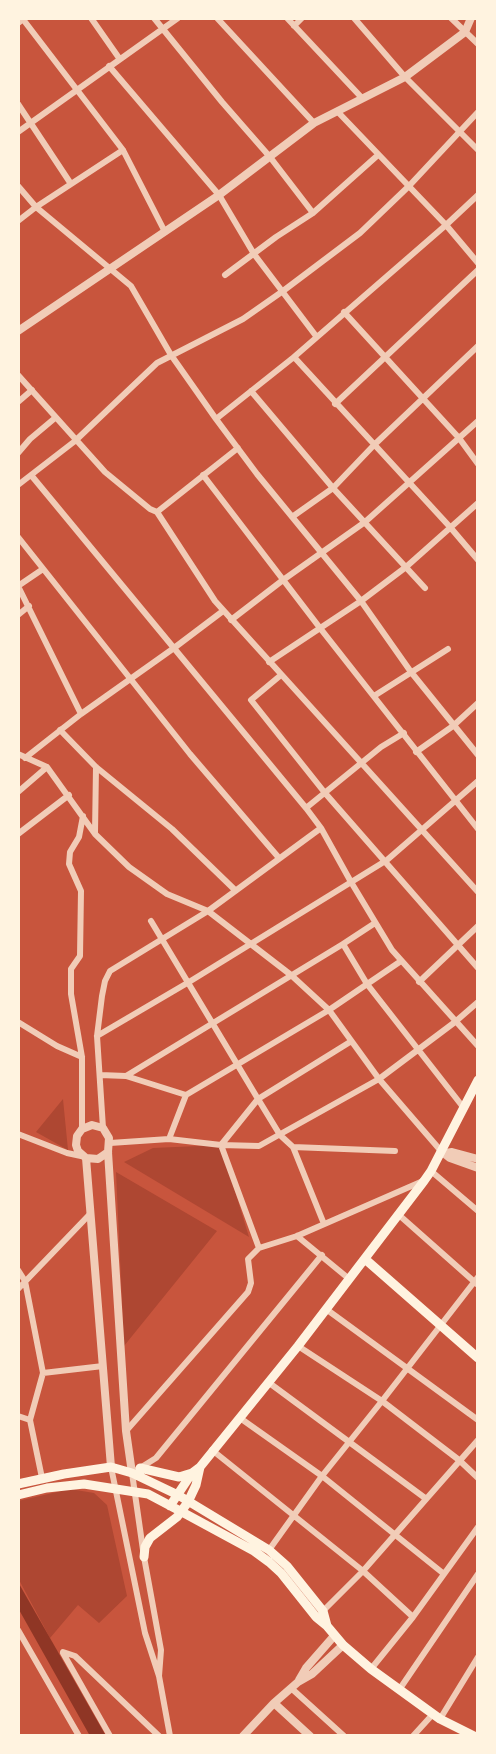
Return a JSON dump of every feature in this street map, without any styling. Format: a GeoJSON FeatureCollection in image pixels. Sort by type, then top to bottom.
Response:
{"type":"FeatureCollection","features":[{"type":"Feature","properties":{"kind":"main road"},"geometry":{"type":"LineString","coordinates":[[170,1506],[192,1473],[200,1467],[298,1346],[424,1181],[444,1152],[463,1107],[478,1080]]}},
{"type":"Feature","properties":{"kind":"main road"},"geometry":{"type":"LineString","coordinates":[[365,1259],[478,1358]]}},
{"type":"Feature","properties":{"kind":"main road"},"geometry":{"type":"LineString","coordinates":[[18,1484],[111,1467],[179,1477],[192,1473]]}},
{"type":"Feature","properties":{"kind":"main road"},"geometry":{"type":"LineString","coordinates":[[144,1557],[145,1547],[150,1538],[182,1512],[196,1485],[200,1467]]}},
{"type":"Feature","properties":{"kind":"main road"},"geometry":{"type":"LineString","coordinates":[[136,1471],[269,1550],[287,1566],[334,1636],[343,1645],[371,1670],[399,1690],[436,1716],[470,1735]]}},
{"type":"Feature","properties":{"kind":"main road"},"geometry":{"type":"LineString","coordinates":[[18,1495],[47,1488],[84,1484],[148,1494],[254,1551],[281,1573],[320,1614]]}},
{"type":"Feature","properties":{"kind":"street"},"geometry":{"type":"LineString","coordinates":[[18,22],[23,18],[123,150],[165,232]]}},
{"type":"Feature","properties":{"kind":"street"},"geometry":{"type":"LineString","coordinates":[[91,18],[119,58]]}},
{"type":"Feature","properties":{"kind":"street"},"geometry":{"type":"LineString","coordinates":[[154,18],[270,157],[313,213]]}},
{"type":"Feature","properties":{"kind":"street"},"geometry":{"type":"LineString","coordinates":[[18,132],[178,18]]}},
{"type":"Feature","properties":{"kind":"street"},"geometry":{"type":"LineString","coordinates":[[217,18],[314,123]]}},
{"type":"Feature","properties":{"kind":"street"},"geometry":{"type":"LineString","coordinates":[[287,18],[362,98]]}},
{"type":"Feature","properties":{"kind":"street"},"geometry":{"type":"LineString","coordinates":[[294,26],[302,18]]}},
{"type":"Feature","properties":{"kind":"street"},"geometry":{"type":"LineString","coordinates":[[354,18],[405,77],[478,150]]}},
{"type":"Feature","properties":{"kind":"street"},"geometry":{"type":"LineString","coordinates":[[451,18],[478,44]]}},
{"type":"Feature","properties":{"kind":"street"},"geometry":{"type":"LineString","coordinates":[[18,331],[219,195],[314,123],[405,77],[465,32],[471,18]]}},
{"type":"Feature","properties":{"kind":"street"},"geometry":{"type":"LineString","coordinates":[[110,66],[219,195],[254,254],[316,336]]}},
{"type":"Feature","properties":{"kind":"street"},"geometry":{"type":"LineString","coordinates":[[18,104],[71,184]]}},
{"type":"Feature","properties":{"kind":"street"},"geometry":{"type":"LineString","coordinates":[[337,111],[446,225],[478,263]]}},
{"type":"Feature","properties":{"kind":"street"},"geometry":{"type":"LineString","coordinates":[[18,485],[75,441],[157,363],[243,319],[360,233],[409,186],[478,112]]}},
{"type":"Feature","properties":{"kind":"street"},"geometry":{"type":"LineString","coordinates":[[18,221],[123,150]]}},
{"type":"Feature","properties":{"kind":"street"},"geometry":{"type":"LineString","coordinates":[[225,275],[313,213],[378,155]]}},
{"type":"Feature","properties":{"kind":"street"},"geometry":{"type":"LineString","coordinates":[[18,186],[36,207],[131,286],[171,355],[216,419],[361,601],[411,672],[478,755]]}},
{"type":"Feature","properties":{"kind":"street"},"geometry":{"type":"LineString","coordinates":[[216,419],[294,357],[478,195]]}},
{"type":"Feature","properties":{"kind":"street"},"geometry":{"type":"LineString","coordinates":[[335,404],[478,270]]}},
{"type":"Feature","properties":{"kind":"street"},"geometry":{"type":"LineString","coordinates":[[344,312],[459,438],[478,464]]}},
{"type":"Feature","properties":{"kind":"street"},"geometry":{"type":"LineString","coordinates":[[292,517],[333,488],[374,445],[478,346]]}},
{"type":"Feature","properties":{"kind":"street"},"geometry":{"type":"LineString","coordinates":[[294,357],[478,560]]}},
{"type":"Feature","properties":{"kind":"street"},"geometry":{"type":"LineString","coordinates":[[18,375],[105,472],[150,509],[157,512],[214,601],[478,892]]}},
{"type":"Feature","properties":{"kind":"street"},"geometry":{"type":"LineString","coordinates":[[18,402],[32,390]]}},
{"type":"Feature","properties":{"kind":"street"},"geometry":{"type":"LineString","coordinates":[[251,391],[333,488],[425,588]]}},
{"type":"Feature","properties":{"kind":"street"},"geometry":{"type":"LineString","coordinates":[[18,453],[30,439],[55,418]]}},
{"type":"Feature","properties":{"kind":"street"},"geometry":{"type":"LineString","coordinates":[[231,620],[364,522],[478,421]]}},
{"type":"Feature","properties":{"kind":"street"},"geometry":{"type":"LineString","coordinates":[[157,512],[238,448]]}},
{"type":"Feature","properties":{"kind":"street"},"geometry":{"type":"LineString","coordinates":[[31,475],[306,808],[321,828],[375,923],[401,961],[478,1046]]}},
{"type":"Feature","properties":{"kind":"street"},"geometry":{"type":"LineString","coordinates":[[203,475],[478,829]]}},
{"type":"Feature","properties":{"kind":"street"},"geometry":{"type":"LineString","coordinates":[[269,662],[361,601],[406,567],[478,503]]}},
{"type":"Feature","properties":{"kind":"street"},"geometry":{"type":"LineString","coordinates":[[18,537],[190,754],[279,858]]}},
{"type":"Feature","properties":{"kind":"street"},"geometry":{"type":"LineString","coordinates":[[43,569],[18,586],[81,714]]}},
{"type":"Feature","properties":{"kind":"street"},"geometry":{"type":"LineString","coordinates":[[18,615],[29,606]]}},
{"type":"Feature","properties":{"kind":"street"},"geometry":{"type":"LineString","coordinates":[[25,758],[81,714],[223,611]]}},
{"type":"Feature","properties":{"kind":"street"},"geometry":{"type":"LineString","coordinates":[[374,696],[448,649]]}},
{"type":"Feature","properties":{"kind":"street"},"geometry":{"type":"LineString","coordinates":[[281,675],[251,700],[325,793],[478,968]]}},
{"type":"Feature","properties":{"kind":"street"},"geometry":{"type":"LineString","coordinates":[[416,752],[453,726],[478,703]]}},
{"type":"Feature","properties":{"kind":"street"},"geometry":{"type":"LineString","coordinates":[[60,730],[96,767],[172,829],[235,890]]}},
{"type":"Feature","properties":{"kind":"street"},"geometry":{"type":"LineString","coordinates":[[306,808],[381,747],[404,733]]}},
{"type":"Feature","properties":{"kind":"street"},"geometry":{"type":"LineString","coordinates":[[18,754],[47,767],[95,834],[129,867],[167,894],[208,911],[291,975],[328,1010],[379,1079],[444,1152],[450,1158],[478,1168]]}},
{"type":"Feature","properties":{"kind":"street"},"geometry":{"type":"LineString","coordinates":[[18,792],[47,767]]}},
{"type":"Feature","properties":{"kind":"street"},"geometry":{"type":"LineString","coordinates":[[95,834],[96,767]]}},
{"type":"Feature","properties":{"kind":"street"},"geometry":{"type":"LineString","coordinates":[[97,1036],[250,945],[384,861],[478,781]]}},
{"type":"Feature","properties":{"kind":"street"},"geometry":{"type":"LineString","coordinates":[[18,834],[69,795]]}},
{"type":"Feature","properties":{"kind":"street"},"geometry":{"type":"LineString","coordinates":[[82,1129],[82,1057],[71,994],[71,969],[80,956],[81,891],[69,864],[70,852],[78,841],[83,815]]}},
{"type":"Feature","properties":{"kind":"street"},"geometry":{"type":"LineString","coordinates":[[159,1676],[161,1650],[144,1557],[136,1491],[136,1471],[126,1431],[109,1148],[105,1131],[97,1036],[106,975],[208,911],[321,828]]}},
{"type":"Feature","properties":{"kind":"street"},"geometry":{"type":"LineString","coordinates":[[151,921],[280,1135],[293,1147],[324,1224]]}},
{"type":"Feature","properties":{"kind":"street"},"geometry":{"type":"LineString","coordinates":[[126,1076],[375,923]]}},
{"type":"Feature","properties":{"kind":"street"},"geometry":{"type":"LineString","coordinates":[[419,982],[478,926]]}},
{"type":"Feature","properties":{"kind":"street"},"geometry":{"type":"LineString","coordinates":[[343,944],[367,984],[463,1107]]}},
{"type":"Feature","properties":{"kind":"street"},"geometry":{"type":"LineString","coordinates":[[169,1139],[186,1095],[328,1010],[401,961]]}},
{"type":"Feature","properties":{"kind":"street"},"geometry":{"type":"LineString","coordinates":[[18,1134],[66,1153],[98,1159],[109,1148],[169,1139],[221,1145],[259,1146],[379,1079],[478,1002]]}},
{"type":"Feature","properties":{"kind":"street"},"geometry":{"type":"LineString","coordinates":[[18,1022],[57,1046],[82,1057]]}},
{"type":"Feature","properties":{"kind":"street"},"geometry":{"type":"LineString","coordinates":[[221,1145],[258,1099],[350,1042]]}},
{"type":"Feature","properties":{"kind":"street"},"geometry":{"type":"LineString","coordinates":[[100,1075],[126,1076],[186,1095]]}},
{"type":"Feature","properties":{"kind":"street"},"geometry":{"type":"LineString","coordinates":[[105,1131],[92,1125],[82,1129],[77,1136],[76,1145],[84,1157],[111,1467],[145,1633],[159,1676],[170,1736]]}},
{"type":"Feature","properties":{"kind":"street"},"geometry":{"type":"LineString","coordinates":[[221,1145],[259,1248]]}},
{"type":"Feature","properties":{"kind":"street"},"geometry":{"type":"LineString","coordinates":[[293,1147],[396,1150]]}},
{"type":"Feature","properties":{"kind":"street"},"geometry":{"type":"LineString","coordinates":[[444,1152],[478,1159]]}},
{"type":"Feature","properties":{"kind":"street"},"geometry":{"type":"LineString","coordinates":[[431,1171],[478,1211]]}},
{"type":"Feature","properties":{"kind":"street"},"geometry":{"type":"LineString","coordinates":[[126,1431],[248,1292],[251,1283],[248,1259],[259,1248],[297,1236],[424,1181]]}},
{"type":"Feature","properties":{"kind":"street"},"geometry":{"type":"LineString","coordinates":[[18,1288],[90,1214]]}},
{"type":"Feature","properties":{"kind":"street"},"geometry":{"type":"LineString","coordinates":[[269,1550],[322,1476],[477,1281],[399,1215]]}},
{"type":"Feature","properties":{"kind":"street"},"geometry":{"type":"LineString","coordinates":[[297,1236],[348,1278]]}},
{"type":"Feature","properties":{"kind":"street"},"geometry":{"type":"LineString","coordinates":[[136,1471],[156,1458],[322,1255]]}},
{"type":"Feature","properties":{"kind":"street"},"geometry":{"type":"LineString","coordinates":[[18,1270],[25,1281],[43,1373],[30,1419],[42,1478]]}},
{"type":"Feature","properties":{"kind":"street"},"geometry":{"type":"LineString","coordinates":[[326,1309],[478,1420]]}},
{"type":"Feature","properties":{"kind":"street"},"geometry":{"type":"LineString","coordinates":[[298,1346],[382,1401],[459,1460],[478,1478]]}},
{"type":"Feature","properties":{"kind":"street"},"geometry":{"type":"LineString","coordinates":[[43,1373],[103,1366]]}},
{"type":"Feature","properties":{"kind":"street"},"geometry":{"type":"LineString","coordinates":[[268,1382],[425,1498]]}},
{"type":"Feature","properties":{"kind":"street"},"geometry":{"type":"LineString","coordinates":[[18,1416],[30,1419]]}},
{"type":"Feature","properties":{"kind":"street"},"geometry":{"type":"LineString","coordinates":[[240,1418],[322,1476],[444,1574]]}},
{"type":"Feature","properties":{"kind":"street"},"geometry":{"type":"LineString","coordinates":[[320,1614],[363,1571],[478,1440]]}},
{"type":"Feature","properties":{"kind":"street"},"geometry":{"type":"LineString","coordinates":[[212,1450],[296,1515],[363,1571],[413,1617]]}},
{"type":"Feature","properties":{"kind":"street"},"geometry":{"type":"LineString","coordinates":[[371,1670],[478,1528]]}},
{"type":"Feature","properties":{"kind":"street"},"geometry":{"type":"LineString","coordinates":[[399,1690],[478,1574]]}},
{"type":"Feature","properties":{"kind":"street"},"geometry":{"type":"LineString","coordinates":[[18,1630],[79,1736]]}},
{"type":"Feature","properties":{"kind":"street"},"geometry":{"type":"LineString","coordinates":[[298,1682],[306,1668],[334,1636]]}},
{"type":"Feature","properties":{"kind":"street"},"geometry":{"type":"LineString","coordinates":[[243,1736],[274,1703],[298,1682],[312,1674],[343,1645]]}},
{"type":"Feature","properties":{"kind":"street"},"geometry":{"type":"LineString","coordinates":[[110,1736],[63,1652],[75,1656],[159,1736]]}},
{"type":"Feature","properties":{"kind":"street"},"geometry":{"type":"LineString","coordinates":[[413,1736],[436,1716],[478,1657]]}},
{"type":"Feature","properties":{"kind":"street"},"geometry":{"type":"LineString","coordinates":[[291,1688],[344,1736]]}},
{"type":"Feature","properties":{"kind":"street"},"geometry":{"type":"LineString","coordinates":[[274,1703],[310,1736]]}},
{"type":"Feature","properties":{"kind":"shaded area"},"geometry":{"type":"Polygon","coordinates":[[[63,1099],[68,1150],[36,1132],[63,1099]]]}},
{"type":"Feature","properties":{"kind":"shaded area"},"geometry":{"type":"Polygon","coordinates":[[[221,1145],[249,1237],[124,1162],[153,1148],[221,1145]]]}},
{"type":"Feature","properties":{"kind":"shaded area"},"geometry":{"type":"Polygon","coordinates":[[[116,1172],[217,1231],[124,1346],[116,1172]]]}},
{"type":"Feature","properties":{"kind":"shaded area"},"geometry":{"type":"Polygon","coordinates":[[[70,1489],[94,1493],[107,1505],[127,1596],[99,1623],[78,1605],[50,1638],[18,1578],[18,1501],[70,1489]]]}},
{"type":"Feature","properties":{"kind":"shaded area"},"geometry":{"type":"Polygon","coordinates":[[[18,1582],[106,1736],[90,1736],[18,1608],[18,1582]]]}}]}
